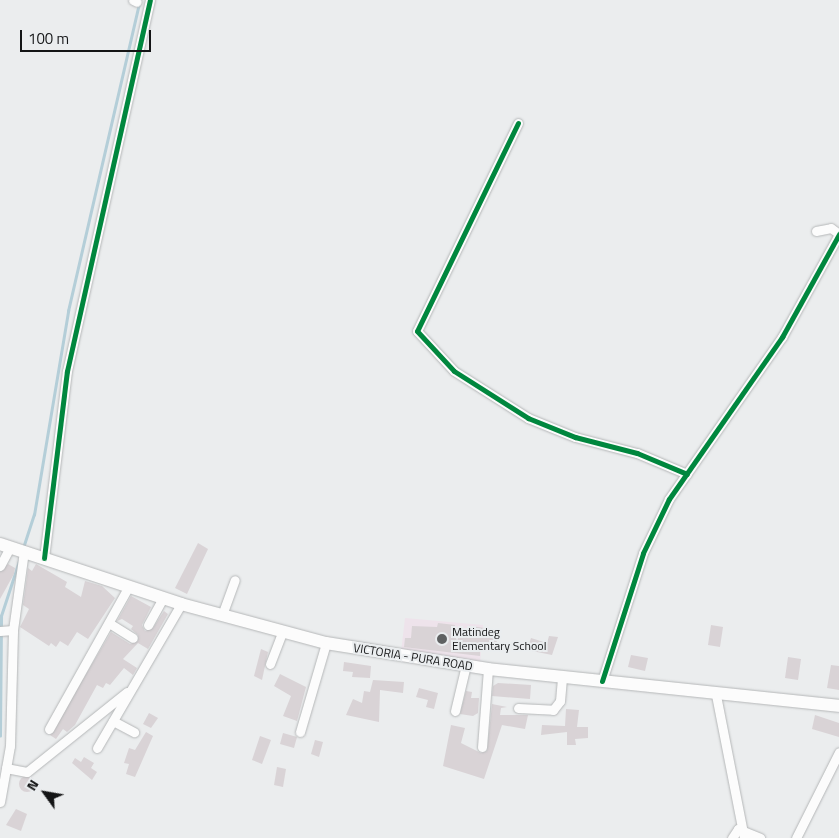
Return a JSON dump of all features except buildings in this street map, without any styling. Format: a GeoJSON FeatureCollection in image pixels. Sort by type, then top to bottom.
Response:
{"type":"FeatureCollection","features":[{"type":"Feature","properties":{"kind":"main road","name":"VICTORIA - PURA ROAD"},"geometry":{"type":"LineString","coordinates":[[5,545],[181,604],[326,643],[488,669],[716,695],[839,706]]}},
{"type":"Feature","properties":{"kind":"street"},"geometry":{"type":"LineString","coordinates":[[44,558],[67,371],[150,0]]}},
{"type":"Feature","properties":{"kind":"street"},"geometry":{"type":"LineString","coordinates":[[518,123],[417,331],[454,371],[528,418],[574,437],[636,452],[687,474]]}},
{"type":"Feature","properties":{"kind":"street"},"geometry":{"type":"LineString","coordinates":[[602,681],[643,552],[669,499],[782,336],[839,234],[831,228],[816,231]]}},
{"type":"Feature","properties":{"kind":"street"},"geometry":{"type":"LineString","coordinates":[[0,566],[5,545]]}},
{"type":"Feature","properties":{"kind":"street"},"geometry":{"type":"LineString","coordinates":[[0,802],[6,768],[13,630],[24,551]]}},
{"type":"Feature","properties":{"kind":"street"},"geometry":{"type":"LineString","coordinates":[[222,615],[235,580]]}},
{"type":"Feature","properties":{"kind":"street"},"geometry":{"type":"LineString","coordinates":[[49,729],[129,586]]}},
{"type":"Feature","properties":{"kind":"street"},"geometry":{"type":"LineString","coordinates":[[148,625],[162,598]]}},
{"type":"Feature","properties":{"kind":"street"},"geometry":{"type":"LineString","coordinates":[[97,748],[181,604]]}},
{"type":"Feature","properties":{"kind":"street"},"geometry":{"type":"LineString","coordinates":[[109,624],[133,638]]}},
{"type":"Feature","properties":{"kind":"street"},"geometry":{"type":"LineString","coordinates":[[0,631],[13,630]]}},
{"type":"Feature","properties":{"kind":"street"},"geometry":{"type":"LineString","coordinates":[[270,664],[282,632]]}},
{"type":"Feature","properties":{"kind":"street"},"geometry":{"type":"LineString","coordinates":[[300,732],[326,643]]}},
{"type":"Feature","properties":{"kind":"street"},"geometry":{"type":"LineString","coordinates":[[455,711],[466,665]]}},
{"type":"Feature","properties":{"kind":"street"},"geometry":{"type":"LineString","coordinates":[[482,747],[488,669]]}},
{"type":"Feature","properties":{"kind":"street"},"geometry":{"type":"LineString","coordinates":[[518,708],[553,710],[560,700],[562,677]]}},
{"type":"Feature","properties":{"kind":"street"},"geometry":{"type":"LineString","coordinates":[[6,768],[27,772],[131,689]]}},
{"type":"Feature","properties":{"kind":"street"},"geometry":{"type":"LineString","coordinates":[[716,695],[743,834]]}},
{"type":"Feature","properties":{"kind":"street"},"geometry":{"type":"LineString","coordinates":[[113,721],[134,732]]}},
{"type":"Feature","properties":{"kind":"street"},"geometry":{"type":"LineString","coordinates":[[796,838],[839,752]]}},
{"type":"Feature","properties":{"kind":"street"},"geometry":{"type":"LineString","coordinates":[[732,838],[736,829],[743,834],[760,838]]}},
{"type":"Feature","properties":{"kind":"shaded area","name":"Matindeg Elementary School"},"geometry":{"type":"Polygon","coordinates":[[[405,618],[483,625],[480,664],[401,652],[405,618]]]}},
{"type":"Feature","properties":{"kind":"waterway"},"geometry":{"type":"LineString","coordinates":[[23,548],[34,515],[68,311],[139,4]]}},
{"type":"Feature","properties":{"kind":"waterway"},"geometry":{"type":"LineString","coordinates":[[0,736],[1,616],[19,561]]}},
{"type":"Feature","properties":{"kind":"cycle path"},"geometry":{"type":"LineString","coordinates":[[44,558],[67,371],[150,0]]}},
{"type":"Feature","properties":{"kind":"cycle path"},"geometry":{"type":"LineString","coordinates":[[518,123],[417,331],[454,371],[528,418],[575,437],[637,453],[687,474]]}},
{"type":"Feature","properties":{"kind":"cycle path"},"geometry":{"type":"LineString","coordinates":[[602,681],[643,553],[669,499],[782,337],[839,234]]}},
{"type":"Feature","properties":{"kind":"place","name":"Matindeg Elementary School"},"geometry":{"type":"Point","coordinates":[442,639]}}]}
